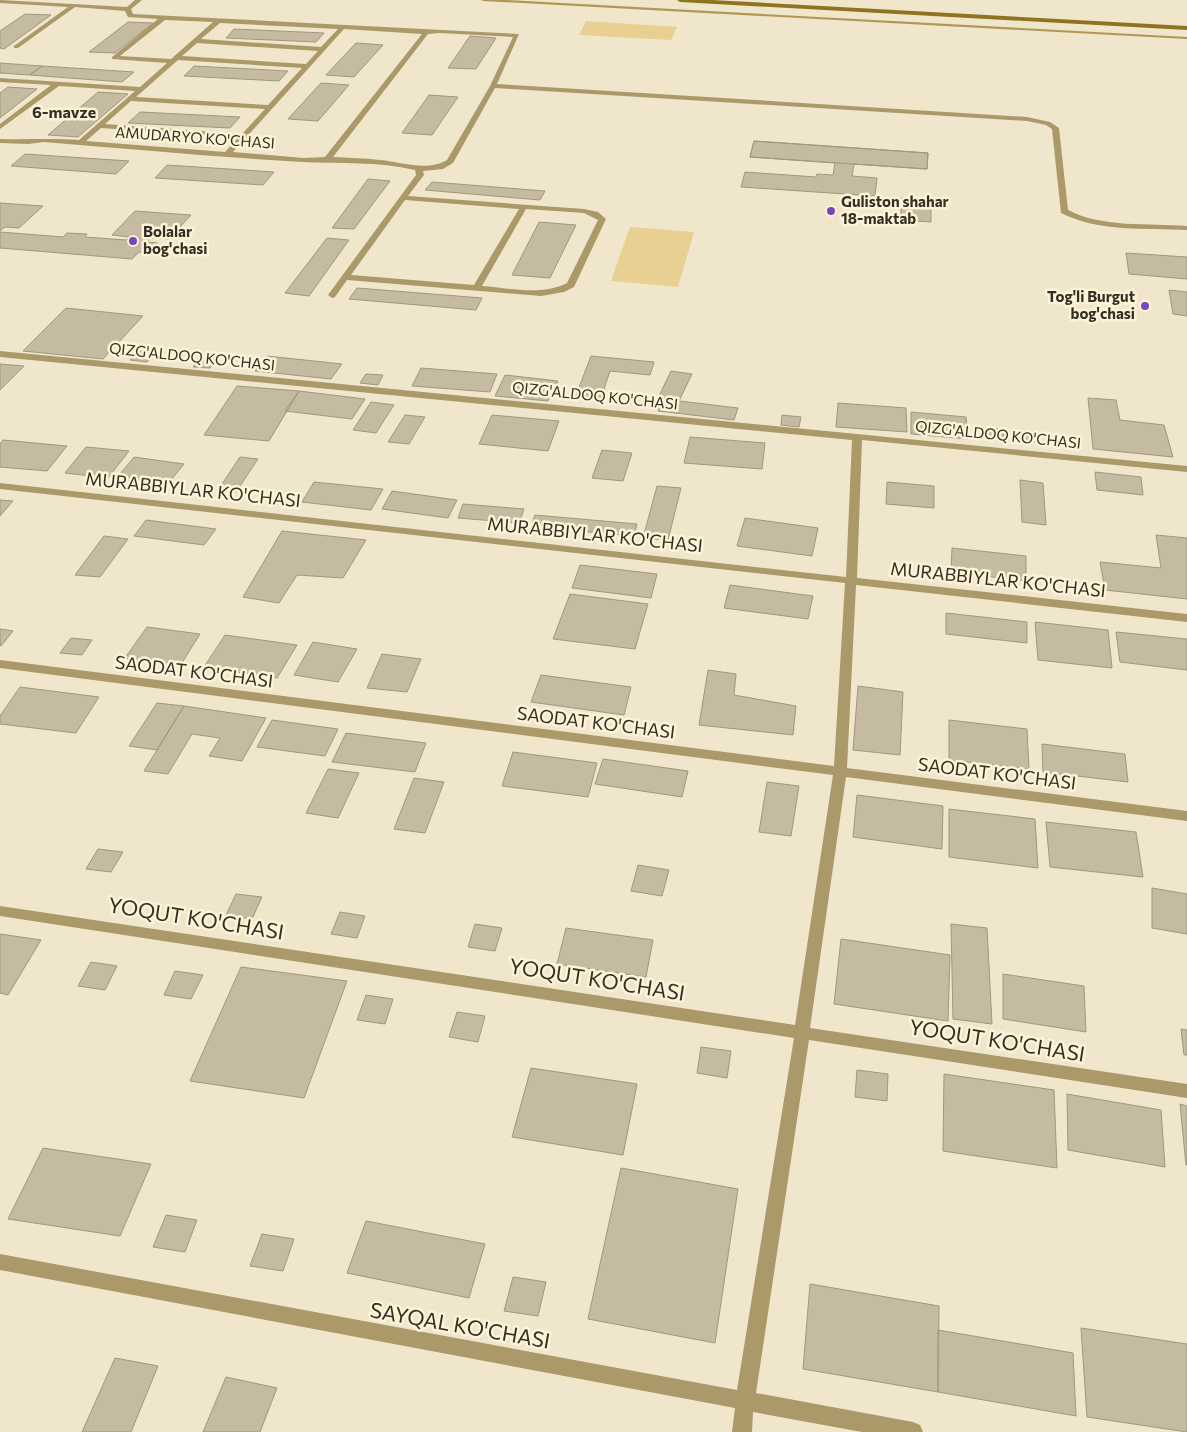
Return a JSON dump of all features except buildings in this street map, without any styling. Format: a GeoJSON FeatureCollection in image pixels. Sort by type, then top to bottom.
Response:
{"type":"FeatureCollection","features":[{"type":"Feature","properties":{"kind":"main road"},"geometry":{"type":"LineString","coordinates":[[680,0],[1187,28]]}},
{"type":"Feature","properties":{"kind":"street"},"geometry":{"type":"LineString","coordinates":[[1,2],[128,9],[139,0]]}},
{"type":"Feature","properties":{"kind":"street"},"geometry":{"type":"LineString","coordinates":[[16,47],[73,6]]}},
{"type":"Feature","properties":{"kind":"street"},"geometry":{"type":"LineString","coordinates":[[128,9],[130,16],[342,28],[517,35],[494,86],[450,161],[440,167],[419,169],[420,175],[332,295]]}},
{"type":"Feature","properties":{"kind":"street"},"geometry":{"type":"LineString","coordinates":[[163,18],[114,58],[308,66]]}},
{"type":"Feature","properties":{"kind":"street"},"geometry":{"type":"LineString","coordinates":[[80,143],[218,21]]}},
{"type":"Feature","properties":{"kind":"street"},"geometry":{"type":"LineString","coordinates":[[227,154],[342,28]]}},
{"type":"Feature","properties":{"kind":"street"},"geometry":{"type":"LineString","coordinates":[[328,159],[426,32]]}},
{"type":"Feature","properties":{"kind":"street"},"geometry":{"type":"LineString","coordinates":[[196,41],[324,49]]}},
{"type":"Feature","properties":{"kind":"street"},"geometry":{"type":"LineString","coordinates":[[0,80],[142,89]]}},
{"type":"Feature","properties":{"kind":"street"},"geometry":{"type":"LineString","coordinates":[[0,127],[57,84]]}},
{"type":"Feature","properties":{"kind":"street"},"geometry":{"type":"LineString","coordinates":[[494,86],[1027,119],[1048,123],[1054,128],[1064,211],[1071,217],[1187,228]]}},
{"type":"Feature","properties":{"kind":"street"},"geometry":{"type":"LineString","coordinates":[[130,99],[270,107]]}},
{"type":"Feature","properties":{"kind":"street"},"geometry":{"type":"LineString","coordinates":[[99,126],[243,136]]}},
{"type":"Feature","properties":{"kind":"street","name":"AMUDARYO KO'CHASI"},"geometry":{"type":"LineString","coordinates":[[0,141],[28,142],[44,140],[304,160],[328,159],[406,165],[419,169]]}},
{"type":"Feature","properties":{"kind":"street"},"geometry":{"type":"LineString","coordinates":[[345,277],[541,293],[561,290],[571,285],[602,219],[595,214],[584,212],[403,198]]}},
{"type":"Feature","properties":{"kind":"street"},"geometry":{"type":"LineString","coordinates":[[476,288],[523,208]]}},
{"type":"Feature","properties":{"kind":"street","name":"QIZG'ALDOQ KO'CHASI"},"geometry":{"type":"LineString","coordinates":[[0,354],[1187,469]]}},
{"type":"Feature","properties":{"kind":"street"},"geometry":{"type":"LineString","coordinates":[[742,1432],[745,1401],[840,772],[852,581],[857,437]]}},
{"type":"Feature","properties":{"kind":"street","name":"MURABBIYLAR KO'CHASI"},"geometry":{"type":"LineString","coordinates":[[0,486],[1187,618]]}},
{"type":"Feature","properties":{"kind":"street","name":"SAODAT KO'CHASI"},"geometry":{"type":"LineString","coordinates":[[0,664],[1187,816]]}},
{"type":"Feature","properties":{"kind":"street","name":"YOQUT KO'CHASI"},"geometry":{"type":"LineString","coordinates":[[0,911],[1187,1091]]}},
{"type":"Feature","properties":{"kind":"street","name":"SAYQAL KO'CHASI"},"geometry":{"type":"LineString","coordinates":[[0,1262],[913,1432]]}},
{"type":"Feature","properties":{"kind":"shaded area"},"geometry":{"type":"Polygon","coordinates":[[[586,21],[677,27],[671,40],[579,35],[586,21]]]}},
{"type":"Feature","properties":{"kind":"shaded area"},"geometry":{"type":"Polygon","coordinates":[[[630,227],[694,232],[678,287],[611,281],[630,227]]]}},
{"type":"Feature","properties":{"kind":"waterway"},"geometry":{"type":"LineString","coordinates":[[483,0],[1187,38]]}},
{"type":"Feature","properties":{"kind":"place","name":"Guliston shahar 18-maktab"},"geometry":{"type":"Point","coordinates":[831,211]}},
{"type":"Feature","properties":{"kind":"place","name":"Bolalar bog'chasi"},"geometry":{"type":"Point","coordinates":[133,241]}},
{"type":"Feature","properties":{"kind":"place","name":"Tog'li Burgut bog'chasi"},"geometry":{"type":"Point","coordinates":[1145,306]}},
{"type":"Feature","properties":{"kind":"district","name":"6-mavze"},"geometry":{"type":"Point","coordinates":[64,112]}}]}
